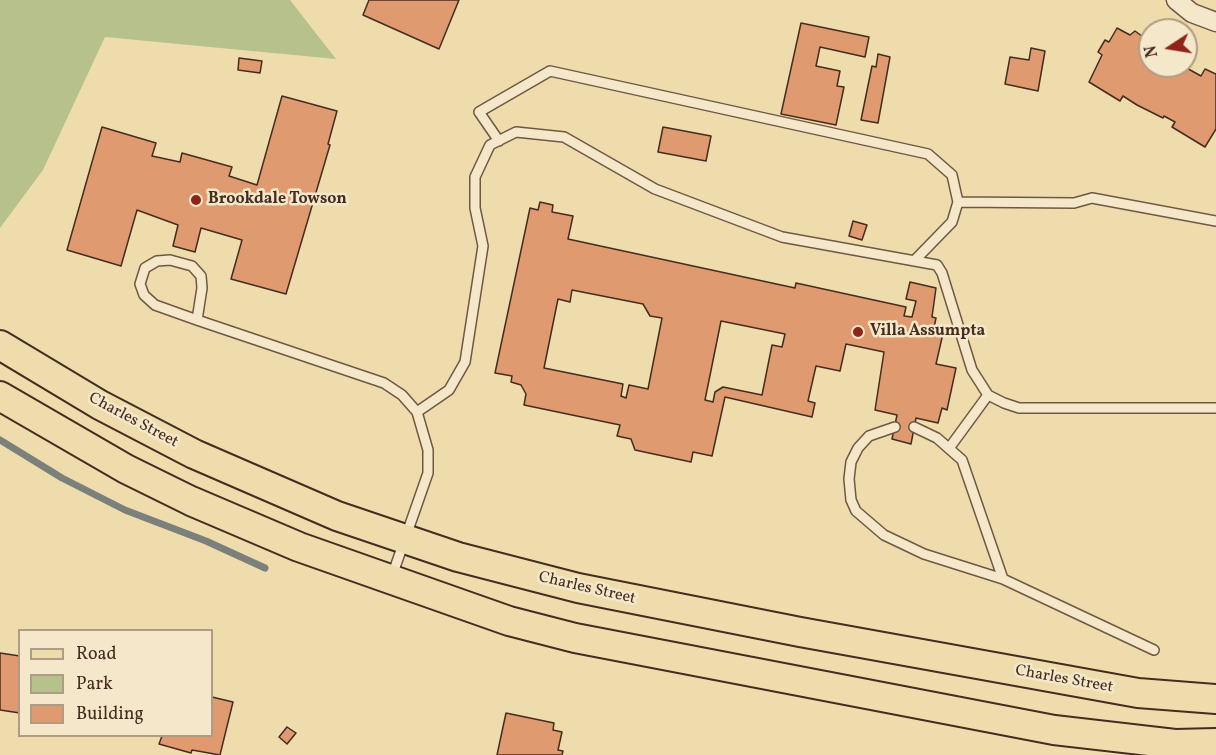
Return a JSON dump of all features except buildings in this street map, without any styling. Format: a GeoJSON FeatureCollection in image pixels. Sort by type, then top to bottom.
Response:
{"type":"FeatureCollection","features":[{"type":"Feature","properties":{"kind":"main road","name":"Charles Street"},"geometry":{"type":"LineString","coordinates":[[0,345],[100,405],[194,454],[288,496],[405,540],[514,573],[648,603],[1138,693],[1216,699]]}},
{"type":"Feature","properties":{"kind":"main road"},"geometry":{"type":"LineString","coordinates":[[0,396],[126,469],[191,501],[299,547],[489,615],[575,638],[1054,730],[1174,744],[1216,743]]}},
{"type":"Feature","properties":{"kind":"street"},"geometry":{"type":"LineString","coordinates":[[1176,0],[1192,14],[1216,22]]}},
{"type":"Feature","properties":{"kind":"lane"},"geometry":{"type":"LineString","coordinates":[[499,141],[478,112],[550,71],[928,154],[952,175],[958,202],[952,222],[914,261]]}},
{"type":"Feature","properties":{"kind":"lane"},"geometry":{"type":"LineString","coordinates":[[417,412],[449,390],[465,362],[483,246],[475,208],[475,177],[490,145],[516,132],[564,138],[655,189],[782,237],[937,265],[942,273],[972,370],[988,395],[1019,408],[1216,408]]}},
{"type":"Feature","properties":{"kind":"lane"},"geometry":{"type":"LineString","coordinates":[[958,202],[1074,203],[1092,198],[1216,220]]}},
{"type":"Feature","properties":{"kind":"lane"},"geometry":{"type":"LineString","coordinates":[[197,320],[202,288],[201,276],[192,266],[170,260],[157,261],[145,268],[140,284],[144,295],[155,305],[197,320],[384,383],[402,395],[417,412],[428,450],[428,473],[390,581]]}},
{"type":"Feature","properties":{"kind":"lane"},"geometry":{"type":"LineString","coordinates":[[950,447],[988,395]]}},
{"type":"Feature","properties":{"kind":"lane"},"geometry":{"type":"LineString","coordinates":[[895,427],[869,436],[858,448],[850,462],[851,500],[856,511],[884,535],[924,554],[1003,579],[1154,650]]}},
{"type":"Feature","properties":{"kind":"lane"},"geometry":{"type":"LineString","coordinates":[[914,428],[950,447],[962,460],[1003,579]]}},
{"type":"Feature","properties":{"kind":"green space"},"geometry":{"type":"Polygon","coordinates":[[[0,0],[290,0],[336,59],[105,37],[43,170],[0,228],[0,0]]]}},
{"type":"Feature","properties":{"kind":"waterway"},"geometry":{"type":"LineString","coordinates":[[0,440],[62,478],[125,510],[206,541],[265,568]]}},
{"type":"Feature","properties":{"kind":"place","name":"Brookdale Towson"},"geometry":{"type":"Point","coordinates":[196,200]}},
{"type":"Feature","properties":{"kind":"place","name":"Villa Assumpta"},"geometry":{"type":"Point","coordinates":[858,332]}}]}
